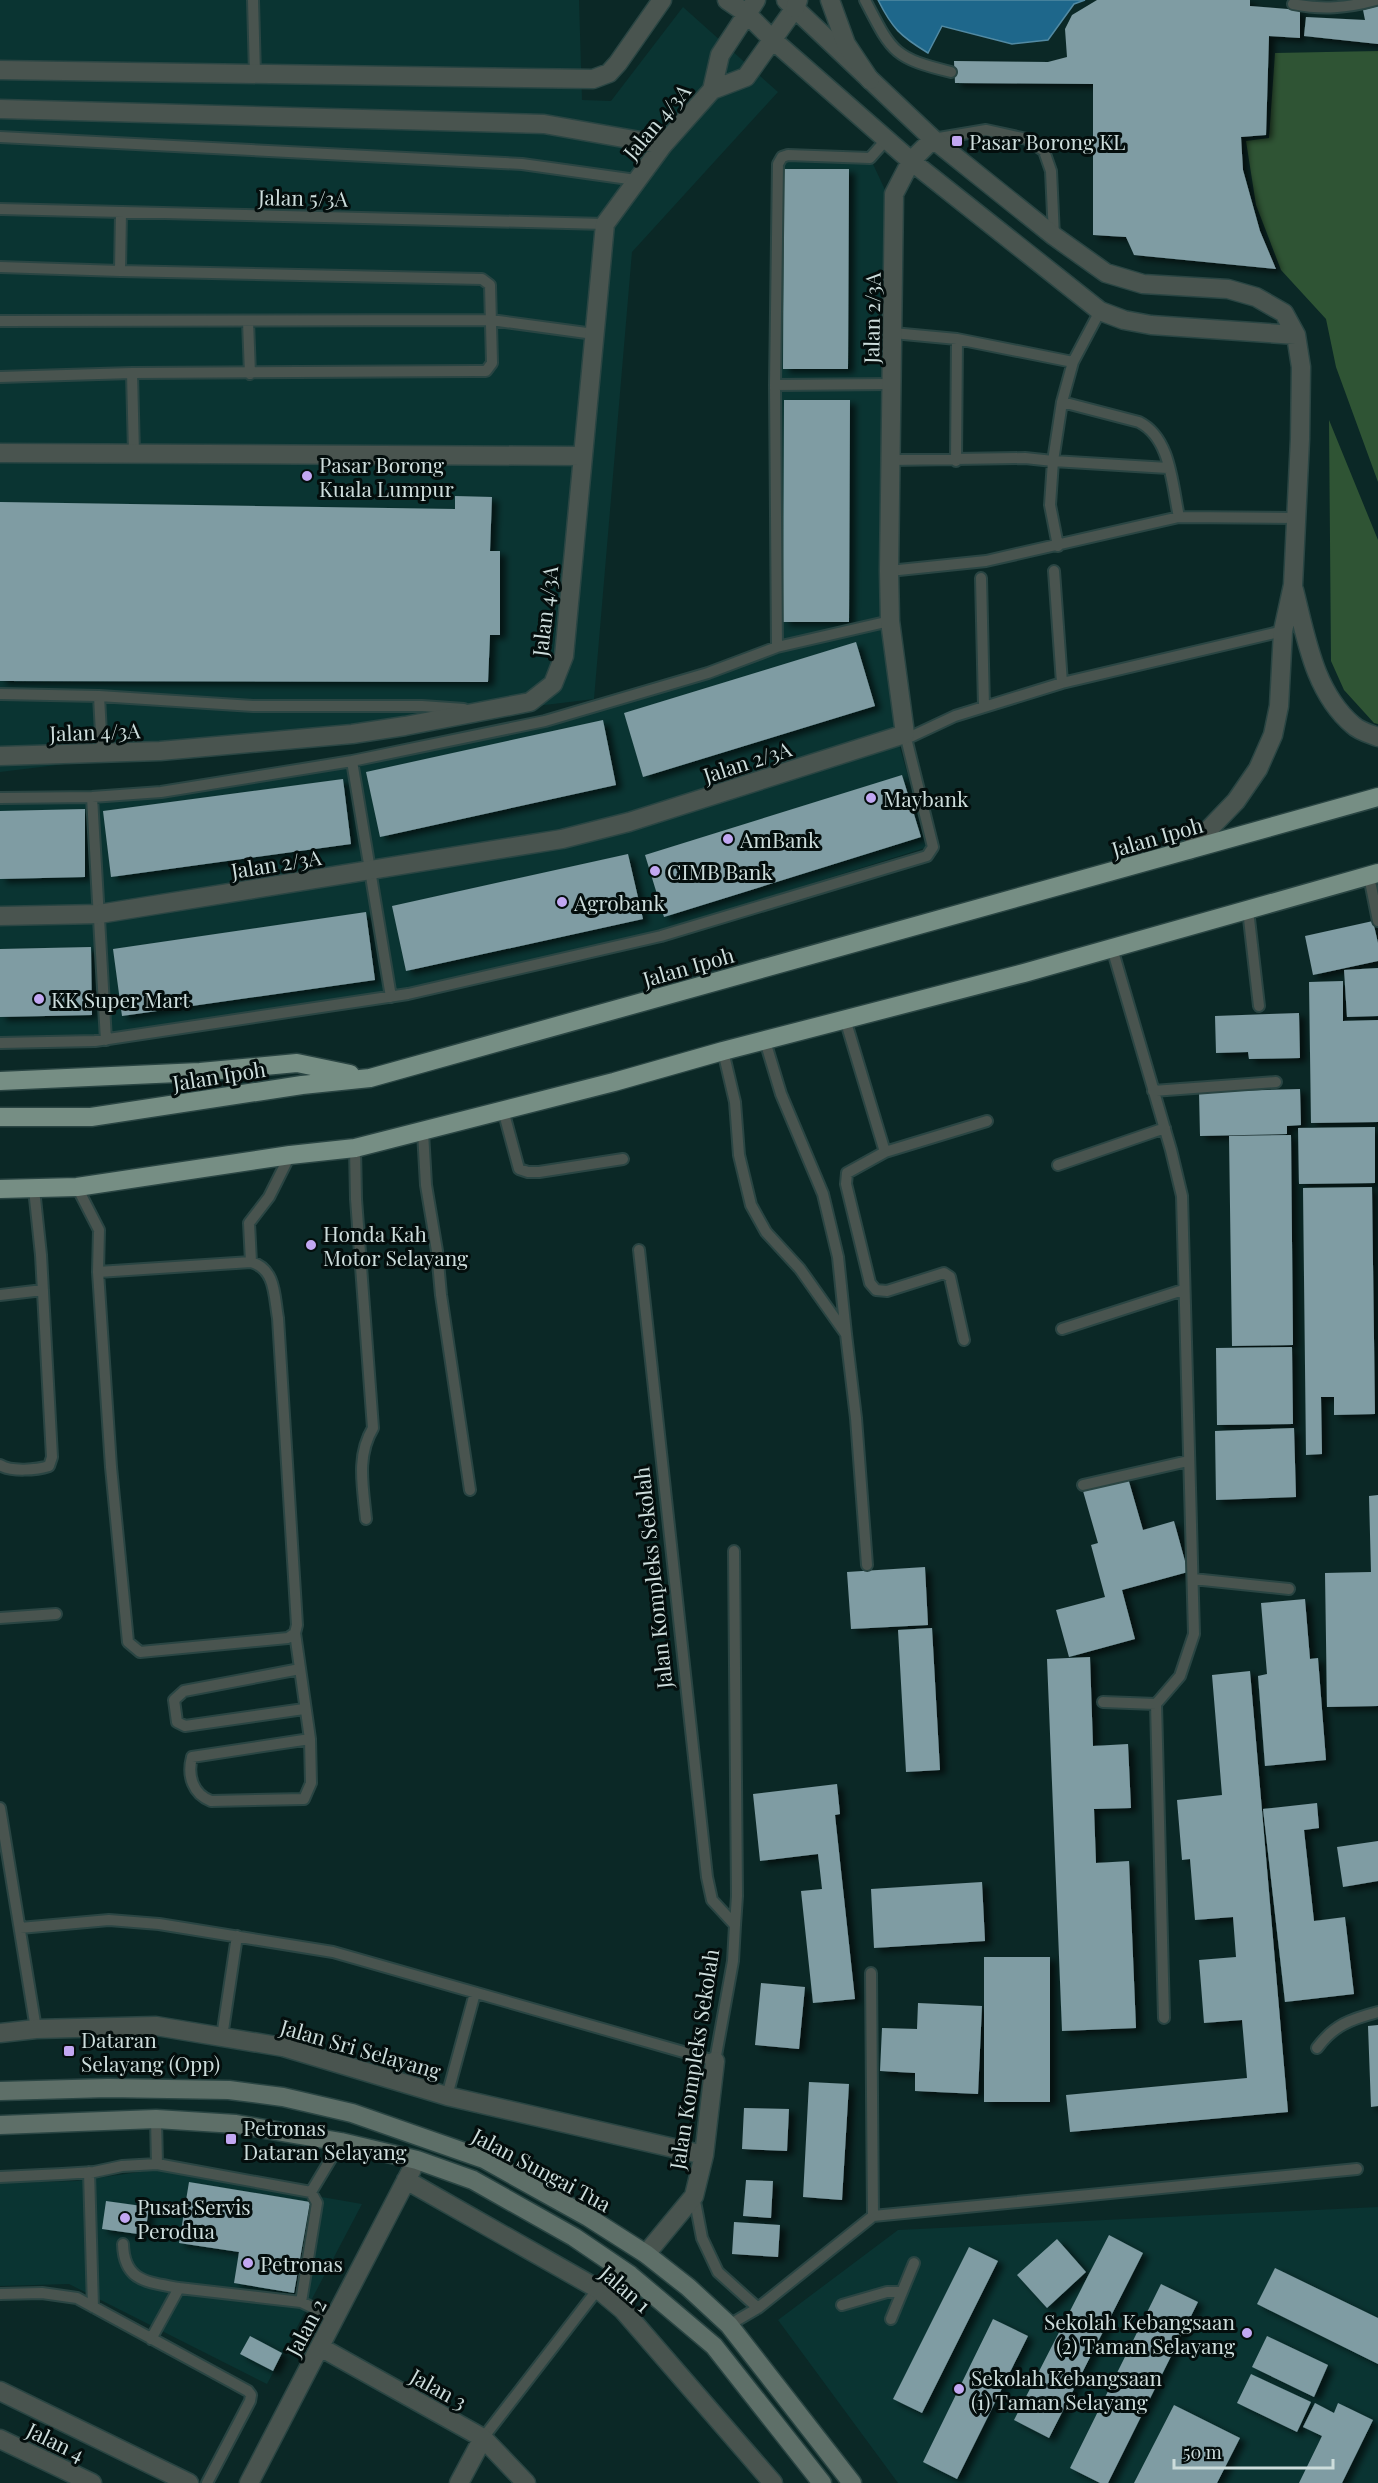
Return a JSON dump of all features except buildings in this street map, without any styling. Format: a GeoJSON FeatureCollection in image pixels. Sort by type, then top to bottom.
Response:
{"type":"FeatureCollection","features":[{"type":"Feature","properties":{"kind":"highway","name":"Jalan Ipoh"},"geometry":{"type":"LineString","coordinates":[[0,1117],[91,1117],[302,1085],[370,1078],[1378,797]]}},
{"type":"Feature","properties":{"kind":"highway"},"geometry":{"type":"LineString","coordinates":[[0,1189],[76,1187],[290,1155],[355,1148],[1112,948],[1373,875]]}},
{"type":"Feature","properties":{"kind":"highway"},"geometry":{"type":"LineString","coordinates":[[0,1081],[200,1072],[297,1063],[370,1078]]}},
{"type":"Feature","properties":{"kind":"main road","name":"Jalan Sungai Tua"},"geometry":{"type":"LineString","coordinates":[[0,2091],[108,2088],[229,2090],[283,2097],[352,2113],[484,2159],[588,2217],[646,2254],[688,2287],[729,2325],[852,2483]]}},
{"type":"Feature","properties":{"kind":"main road","name":"Jalan Sungai Tua"},"geometry":{"type":"LineString","coordinates":[[0,2125],[156,2119],[236,2124],[341,2142],[417,2160],[472,2180],[574,2237],[630,2275],[714,2346],[822,2483]]}},
{"type":"Feature","properties":{"kind":"street"},"geometry":{"type":"LineString","coordinates":[[0,70],[593,79],[609,73],[618,63],[662,0]]}},
{"type":"Feature","properties":{"kind":"street"},"geometry":{"type":"LineString","coordinates":[[727,0],[751,7],[774,41],[886,140],[1100,311],[1124,320],[1151,325],[1296,335]]}},
{"type":"Feature","properties":{"kind":"street"},"geometry":{"type":"LineString","coordinates":[[830,0],[846,44],[870,80]]}},
{"type":"Feature","properties":{"kind":"street"},"geometry":{"type":"LineString","coordinates":[[793,3],[933,139],[1054,236],[1106,273],[1143,284],[1228,289],[1256,297],[1284,313],[1296,335],[1301,367],[1296,518],[1293,585],[1282,631],[1280,706],[1273,735],[1262,761],[1236,801],[1189,850]]}},
{"type":"Feature","properties":{"kind":"street","name":"Jalan 4/3A"},"geometry":{"type":"LineString","coordinates":[[712,90],[746,78],[774,41],[793,3]]}},
{"type":"Feature","properties":{"kind":"street","name":"Jalan 4/3A"},"geometry":{"type":"LineString","coordinates":[[0,756],[160,751],[352,734],[530,702],[553,684],[564,656],[604,224],[663,145],[712,90],[720,56],[751,7]]}},
{"type":"Feature","properties":{"kind":"street"},"geometry":{"type":"LineString","coordinates":[[0,109],[544,124],[663,145]]}},
{"type":"Feature","properties":{"kind":"street","name":"Jalan 2/3A"},"geometry":{"type":"LineString","coordinates":[[0,916],[99,914],[562,839],[629,822],[906,737],[890,621],[894,194],[911,161],[933,139]]}},
{"type":"Feature","properties":{"kind":"street"},"geometry":{"type":"LineString","coordinates":[[0,453],[582,456]]}},
{"type":"Feature","properties":{"kind":"street"},"geometry":{"type":"LineString","coordinates":[[1293,585],[1313,664],[1332,703],[1354,727],[1378,737]]}},
{"type":"Feature","properties":{"kind":"street","name":"Jalan Sri Selayang"},"geometry":{"type":"LineString","coordinates":[[0,2033],[36,2029],[156,2025],[283,2047],[447,2096],[704,2155]]}},
{"type":"Feature","properties":{"kind":"street","name":"Jalan Kompleks Sekolah"},"geometry":{"type":"LineString","coordinates":[[646,2254],[694,2196],[704,2155],[715,2061]]}},
{"type":"Feature","properties":{"kind":"street","name":"Jalan 2"},"geometry":{"type":"LineString","coordinates":[[249,2483],[417,2160]]}},
{"type":"Feature","properties":{"kind":"street","name":"Jalan 1"},"geometry":{"type":"LineString","coordinates":[[406,2180],[598,2289],[623,2310],[773,2483]]}},
{"type":"Feature","properties":{"kind":"street","name":"Jalan 3"},"geometry":{"type":"LineString","coordinates":[[320,2347],[483,2438],[526,2483]]}},
{"type":"Feature","properties":{"kind":"street"},"geometry":{"type":"LineString","coordinates":[[0,2391],[189,2483]]}},
{"type":"Feature","properties":{"kind":"street"},"geometry":{"type":"LineString","coordinates":[[459,2483],[483,2438]]}},
{"type":"Feature","properties":{"kind":"street","name":"Jalan 4"},"geometry":{"type":"LineString","coordinates":[[0,2439],[56,2475],[92,2483]]}},
{"type":"Feature","properties":{"kind":"lane"},"geometry":{"type":"LineString","coordinates":[[253,0],[255,75]]}},
{"type":"Feature","properties":{"kind":"lane"},"geometry":{"type":"LineString","coordinates":[[865,0],[883,34],[891,46],[903,57],[919,64],[951,72]]}},
{"type":"Feature","properties":{"kind":"lane"},"geometry":{"type":"LineString","coordinates":[[1293,3],[1314,8],[1350,7],[1376,0]]}},
{"type":"Feature","properties":{"kind":"lane"},"geometry":{"type":"LineString","coordinates":[[933,139],[986,130],[1027,139],[1044,151],[1050,171],[1054,236]]}},
{"type":"Feature","properties":{"kind":"lane"},"geometry":{"type":"LineString","coordinates":[[0,137],[522,164],[636,180]]}},
{"type":"Feature","properties":{"kind":"lane"},"geometry":{"type":"LineString","coordinates":[[777,647],[775,385],[777,164],[782,157],[788,155],[870,159],[886,140]]}},
{"type":"Feature","properties":{"kind":"lane","name":"Jalan 5/3A"},"geometry":{"type":"LineString","coordinates":[[0,209],[604,224]]}},
{"type":"Feature","properties":{"kind":"lane"},"geometry":{"type":"LineString","coordinates":[[120,271],[121,212]]}},
{"type":"Feature","properties":{"kind":"lane"},"geometry":{"type":"LineString","coordinates":[[0,267],[483,279],[490,285],[492,363],[486,371],[132,373],[0,377]]}},
{"type":"Feature","properties":{"kind":"lane"},"geometry":{"type":"LineString","coordinates":[[1058,546],[1050,505],[1053,461],[1062,402],[1073,362],[1100,311]]}},
{"type":"Feature","properties":{"kind":"lane"},"geometry":{"type":"LineString","coordinates":[[0,321],[491,321],[594,334]]}},
{"type":"Feature","properties":{"kind":"lane"},"geometry":{"type":"LineString","coordinates":[[248,321],[249,374]]}},
{"type":"Feature","properties":{"kind":"lane"},"geometry":{"type":"LineString","coordinates":[[894,333],[957,339],[1073,362]]}},
{"type":"Feature","properties":{"kind":"lane"},"geometry":{"type":"LineString","coordinates":[[957,339],[957,461]]}},
{"type":"Feature","properties":{"kind":"lane"},"geometry":{"type":"LineString","coordinates":[[132,373],[134,454]]}},
{"type":"Feature","properties":{"kind":"lane"},"geometry":{"type":"LineString","coordinates":[[775,385],[893,384]]}},
{"type":"Feature","properties":{"kind":"lane"},"geometry":{"type":"LineString","coordinates":[[1062,402],[1139,422],[1150,427],[1163,446],[1179,517]]}},
{"type":"Feature","properties":{"kind":"lane"},"geometry":{"type":"LineString","coordinates":[[891,460],[957,461],[1025,458],[1168,468]]}},
{"type":"Feature","properties":{"kind":"lane"},"geometry":{"type":"LineString","coordinates":[[889,571],[986,561],[1179,517],[1296,518]]}},
{"type":"Feature","properties":{"kind":"lane"},"geometry":{"type":"LineString","coordinates":[[1054,571],[1062,683]]}},
{"type":"Feature","properties":{"kind":"lane"},"geometry":{"type":"LineString","coordinates":[[981,578],[984,707]]}},
{"type":"Feature","properties":{"kind":"lane"},"geometry":{"type":"LineString","coordinates":[[0,798],[92,797],[160,792],[352,761],[545,721],[708,673],[777,647],[890,621]]}},
{"type":"Feature","properties":{"kind":"lane"},"geometry":{"type":"LineString","coordinates":[[0,1043],[106,1040],[391,997],[662,936],[927,856],[933,847],[906,737],[955,716],[1062,683],[1282,631]]}},
{"type":"Feature","properties":{"kind":"lane"},"geometry":{"type":"LineString","coordinates":[[0,694],[99,696],[253,706],[422,706],[485,711]]}},
{"type":"Feature","properties":{"kind":"lane"},"geometry":{"type":"LineString","coordinates":[[99,696],[102,753]]}},
{"type":"Feature","properties":{"kind":"lane"},"geometry":{"type":"LineString","coordinates":[[352,761],[372,870],[391,997]]}},
{"type":"Feature","properties":{"kind":"lane"},"geometry":{"type":"LineString","coordinates":[[92,797],[106,1040]]}},
{"type":"Feature","properties":{"kind":"lane"},"geometry":{"type":"LineString","coordinates":[[1373,875],[1378,921]]}},
{"type":"Feature","properties":{"kind":"lane"},"geometry":{"type":"LineString","coordinates":[[1248,910],[1259,1006]]}},
{"type":"Feature","properties":{"kind":"lane"},"geometry":{"type":"LineString","coordinates":[[1112,948],[1165,1128],[1182,1196],[1194,1634],[1180,1676],[1156,1704],[1164,2018]]}},
{"type":"Feature","properties":{"kind":"lane"},"geometry":{"type":"LineString","coordinates":[[845,1019],[885,1152]]}},
{"type":"Feature","properties":{"kind":"lane"},"geometry":{"type":"LineString","coordinates":[[765,1041],[780,1094],[823,1194],[838,1257],[856,1418],[867,1565]]}},
{"type":"Feature","properties":{"kind":"lane"},"geometry":{"type":"LineString","coordinates":[[723,1051],[735,1102],[739,1155],[752,1205],[766,1232],[800,1269],[846,1335]]}},
{"type":"Feature","properties":{"kind":"lane"},"geometry":{"type":"LineString","coordinates":[[1153,1090],[1276,1082]]}},
{"type":"Feature","properties":{"kind":"lane"},"geometry":{"type":"LineString","coordinates":[[503,1110],[519,1169],[539,1172],[622,1159]]}},
{"type":"Feature","properties":{"kind":"lane"},"geometry":{"type":"LineString","coordinates":[[964,1340],[950,1277],[944,1272],[887,1291],[876,1290],[870,1283],[846,1184],[847,1173],[885,1152],[987,1121]]}},
{"type":"Feature","properties":{"kind":"lane"},"geometry":{"type":"LineString","coordinates":[[1058,1165],[1165,1128]]}},
{"type":"Feature","properties":{"kind":"lane"},"geometry":{"type":"LineString","coordinates":[[423,1131],[426,1185],[470,1490]]}},
{"type":"Feature","properties":{"kind":"lane"},"geometry":{"type":"LineString","coordinates":[[355,1148],[356,1200],[373,1428],[365,1441],[361,1461],[366,1519]]}},
{"type":"Feature","properties":{"kind":"lane"},"geometry":{"type":"LineString","coordinates":[[251,1262],[249,1223],[269,1197],[290,1155]]}},
{"type":"Feature","properties":{"kind":"lane"},"geometry":{"type":"LineString","coordinates":[[76,1187],[99,1230],[98,1272],[111,1467],[128,1642],[140,1652],[288,1638],[295,1633]]}},
{"type":"Feature","properties":{"kind":"lane"},"geometry":{"type":"LineString","coordinates":[[0,1465],[6,1469],[43,1468],[49,1466],[52,1457],[43,1290],[34,1189]]}},
{"type":"Feature","properties":{"kind":"lane","name":"Jalan Kompleks Sekolah"},"geometry":{"type":"LineString","coordinates":[[639,1250],[707,1877],[712,1900],[735,1925]]}},
{"type":"Feature","properties":{"kind":"lane"},"geometry":{"type":"LineString","coordinates":[[98,1272],[251,1262],[261,1264],[272,1279],[278,1318],[297,1625],[295,1633],[310,1739],[311,1783],[304,1799],[212,1801],[200,1797],[194,1788],[189,1767],[192,1757],[310,1739]]}},
{"type":"Feature","properties":{"kind":"lane"},"geometry":{"type":"LineString","coordinates":[[0,1295],[43,1290]]}},
{"type":"Feature","properties":{"kind":"lane"},"geometry":{"type":"LineString","coordinates":[[1062,1329],[1183,1290]]}},
{"type":"Feature","properties":{"kind":"lane"},"geometry":{"type":"LineString","coordinates":[[1083,1485],[1188,1461]]}},
{"type":"Feature","properties":{"kind":"lane","name":"Jalan Kompleks Sekolah"},"geometry":{"type":"LineString","coordinates":[[715,2061],[733,1961],[735,1925],[734,1551]]}},
{"type":"Feature","properties":{"kind":"lane"},"geometry":{"type":"LineString","coordinates":[[1193,1579],[1290,1589]]}},
{"type":"Feature","properties":{"kind":"lane"},"geometry":{"type":"LineString","coordinates":[[0,1618],[56,1614]]}},
{"type":"Feature","properties":{"kind":"lane"},"geometry":{"type":"LineString","coordinates":[[300,1669],[184,1691],[174,1700],[177,1722],[184,1726],[304,1709]]}},
{"type":"Feature","properties":{"kind":"lane"},"geometry":{"type":"LineString","coordinates":[[1103,1702],[1156,1704]]}},
{"type":"Feature","properties":{"kind":"lane"},"geometry":{"type":"LineString","coordinates":[[0,1808],[36,2029]]}},
{"type":"Feature","properties":{"kind":"lane"},"geometry":{"type":"LineString","coordinates":[[20,1928],[109,1920],[159,1924],[333,1952],[715,2061]]}},
{"type":"Feature","properties":{"kind":"lane"},"geometry":{"type":"LineString","coordinates":[[222,2037],[237,1936]]}},
{"type":"Feature","properties":{"kind":"lane"},"geometry":{"type":"LineString","coordinates":[[872,1973],[873,2216]]}},
{"type":"Feature","properties":{"kind":"lane"},"geometry":{"type":"LineString","coordinates":[[447,2096],[475,1993]]}},
{"type":"Feature","properties":{"kind":"lane"},"geometry":{"type":"LineString","coordinates":[[1317,2048],[1328,2033],[1352,2019],[1378,2012]]}},
{"type":"Feature","properties":{"kind":"lane"},"geometry":{"type":"LineString","coordinates":[[156,2119],[157,2164]]}},
{"type":"Feature","properties":{"kind":"lane"},"geometry":{"type":"LineString","coordinates":[[310,2192],[341,2142]]}},
{"type":"Feature","properties":{"kind":"lane"},"geometry":{"type":"LineString","coordinates":[[0,2177],[89,2172],[122,2166],[157,2164],[310,2192],[317,2203],[301,2302]]}},
{"type":"Feature","properties":{"kind":"lane"},"geometry":{"type":"LineString","coordinates":[[729,2325],[758,2308],[873,2216],[1357,2169]]}},
{"type":"Feature","properties":{"kind":"lane"},"geometry":{"type":"LineString","coordinates":[[89,2172],[93,2307]]}},
{"type":"Feature","properties":{"kind":"lane"},"geometry":{"type":"LineString","coordinates":[[694,2196],[702,2238],[718,2272],[758,2308]]}},
{"type":"Feature","properties":{"kind":"lane"},"geometry":{"type":"LineString","coordinates":[[123,2244],[123,2257],[135,2277],[144,2281],[179,2289],[301,2302],[335,2319]]}},
{"type":"Feature","properties":{"kind":"lane"},"geometry":{"type":"LineString","coordinates":[[891,2319],[914,2263]]}},
{"type":"Feature","properties":{"kind":"lane"},"geometry":{"type":"LineString","coordinates":[[152,2339],[179,2289]]}},
{"type":"Feature","properties":{"kind":"lane"},"geometry":{"type":"LineString","coordinates":[[483,2438],[598,2289]]}},
{"type":"Feature","properties":{"kind":"lane"},"geometry":{"type":"LineString","coordinates":[[842,2305],[887,2292],[902,2292]]}},
{"type":"Feature","properties":{"kind":"lane"},"geometry":{"type":"LineString","coordinates":[[0,2294],[58,2294],[77,2298],[251,2395],[250,2402],[207,2483]]}},
{"type":"Feature","properties":{"kind":"shaded area","name":"Pasar Borong Kuala Lumpur"},"geometry":{"type":"Polygon","coordinates":[[[0,0],[579,0],[582,100],[611,101],[683,7],[778,92],[632,252],[594,699],[0,772],[0,0]]]}},
{"type":"Feature","properties":{"kind":"shaded area"},"geometry":{"type":"Polygon","coordinates":[[[786,161],[873,164],[886,192],[895,730],[928,847],[657,932],[384,994],[101,1035],[0,1037],[0,803],[99,803],[163,796],[358,766],[545,726],[708,677],[782,652],[780,390],[783,167],[786,161]]]}},
{"type":"Feature","properties":{"kind":"shaded area"},"geometry":{"type":"Polygon","coordinates":[[[160,2169],[362,2204],[267,2384],[69,2284],[0,2286],[0,2183],[76,2181],[160,2169]]]}},
{"type":"Feature","properties":{"kind":"shaded area"},"geometry":{"type":"Polygon","coordinates":[[[1378,2207],[1378,2483],[898,2483],[778,2320],[898,2230],[1378,2207]]]}},
{"type":"Feature","properties":{"kind":"green space"},"geometry":{"type":"Polygon","coordinates":[[[1378,51],[1378,482],[1336,367],[1326,319],[1281,270],[1256,205],[1246,141],[1269,138],[1275,53],[1378,51]]]}},
{"type":"Feature","properties":{"kind":"green space"},"geometry":{"type":"Polygon","coordinates":[[[1329,420],[1378,540],[1378,724],[1374,723],[1344,690],[1331,661],[1329,420]]]}},
{"type":"Feature","properties":{"kind":"water"},"geometry":{"type":"Polygon","coordinates":[[[878,0],[1085,0],[1074,4],[1048,40],[1012,44],[942,26],[928,53],[898,31],[878,0]]]}},
{"type":"Feature","properties":{"kind":"place","name":"Pasar Borong KL"},"geometry":{"type":"Point","coordinates":[957,141]}},
{"type":"Feature","properties":{"kind":"place","name":"Pasar Borong Kuala Lumpur"},"geometry":{"type":"Point","coordinates":[307,476]}},
{"type":"Feature","properties":{"kind":"place","name":"Maybank"},"geometry":{"type":"Point","coordinates":[871,798]}},
{"type":"Feature","properties":{"kind":"place","name":"AmBank"},"geometry":{"type":"Point","coordinates":[728,839]}},
{"type":"Feature","properties":{"kind":"place","name":"CIMB Bank"},"geometry":{"type":"Point","coordinates":[655,871]}},
{"type":"Feature","properties":{"kind":"place","name":"Agrobank"},"geometry":{"type":"Point","coordinates":[562,902]}},
{"type":"Feature","properties":{"kind":"place","name":"KK Super Mart"},"geometry":{"type":"Point","coordinates":[39,999]}},
{"type":"Feature","properties":{"kind":"place","name":"Honda Kah Motor Selayang"},"geometry":{"type":"Point","coordinates":[311,1245]}},
{"type":"Feature","properties":{"kind":"place","name":"Dataran Selayang (Opp)"},"geometry":{"type":"Point","coordinates":[69,2051]}},
{"type":"Feature","properties":{"kind":"place","name":"Petronas Dataran Selayang"},"geometry":{"type":"Point","coordinates":[231,2139]}},
{"type":"Feature","properties":{"kind":"place","name":"Pusat Servis Perodua"},"geometry":{"type":"Point","coordinates":[125,2218]}},
{"type":"Feature","properties":{"kind":"place","name":"Petronas"},"geometry":{"type":"Point","coordinates":[248,2263]}},
{"type":"Feature","properties":{"kind":"place","name":"Sekolah Kebangsaan (2) Taman Selayang"},"geometry":{"type":"Point","coordinates":[1247,2333]}},
{"type":"Feature","properties":{"kind":"place","name":"Sekolah Kebangsaan (1) Taman Selayang"},"geometry":{"type":"Point","coordinates":[959,2389]}}]}
